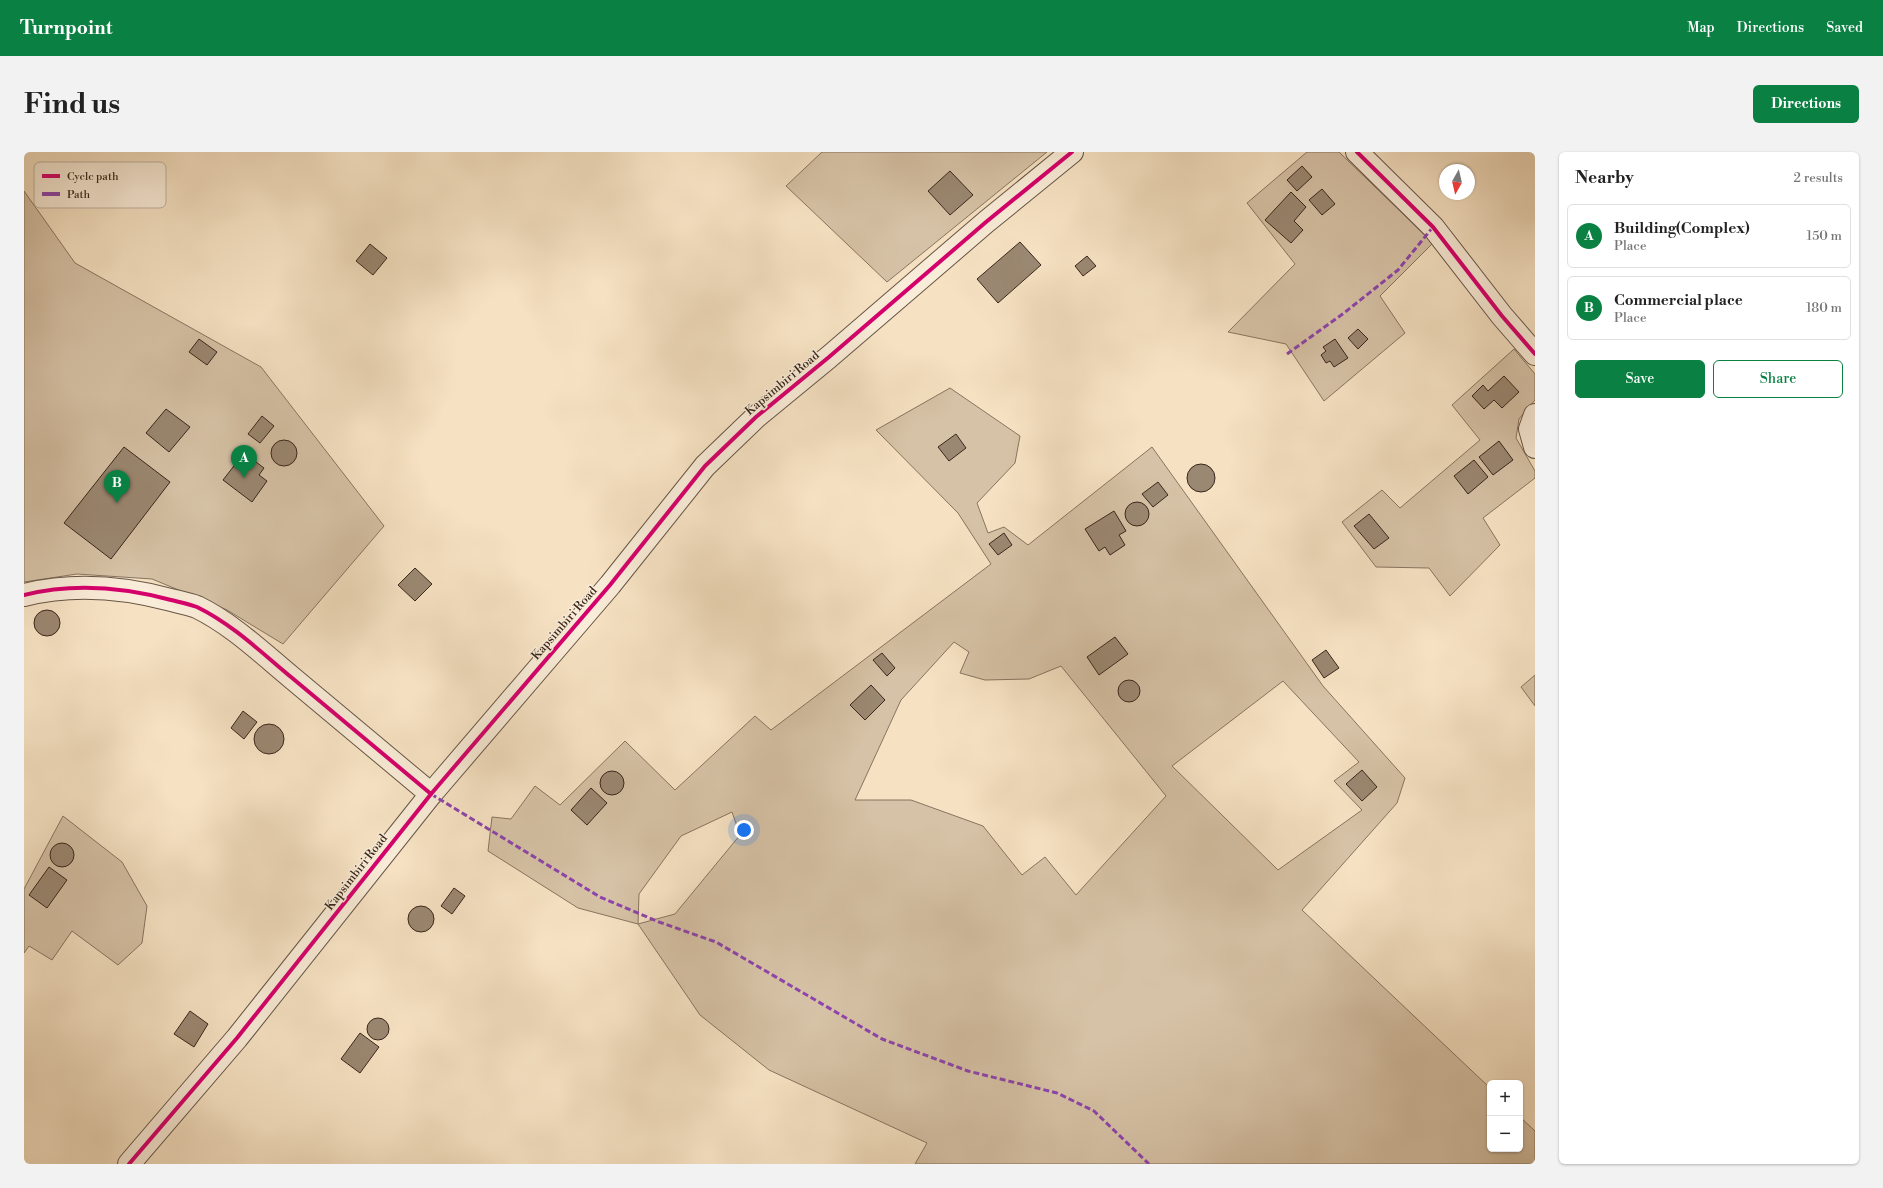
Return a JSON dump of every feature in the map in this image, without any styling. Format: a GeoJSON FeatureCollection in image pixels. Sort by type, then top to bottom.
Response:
{"type":"FeatureCollection","features":[{"type":"Feature","properties":{"kind":"street","name":"Kapsimbiri Road"},"geometry":{"type":"LineString","coordinates":[[129,1164],[237,1038],[431,794],[610,585],[705,466],[756,417],[829,357],[986,222],[1072,152]]}},
{"type":"Feature","properties":{"kind":"street"},"geometry":{"type":"LineString","coordinates":[[1357,152],[1433,227],[1502,316],[1535,354]]}},
{"type":"Feature","properties":{"kind":"street"},"geometry":{"type":"LineString","coordinates":[[1535,415],[1530,429],[1535,447]]}},
{"type":"Feature","properties":{"kind":"street"},"geometry":{"type":"LineString","coordinates":[[24,595],[39,591],[77,588],[114,588],[159,597],[195,607],[216,617],[249,642],[431,794]]}},
{"type":"Feature","properties":{"kind":"shaded area"},"geometry":{"type":"Polygon","coordinates":[[[822,152],[1047,152],[887,282],[786,186],[822,152]]]}},
{"type":"Feature","properties":{"kind":"shaded area"},"geometry":{"type":"Polygon","coordinates":[[[1307,152],[1339,152],[1433,243],[1380,296],[1405,333],[1324,401],[1286,344],[1228,332],[1295,264],[1247,203],[1307,152]]]}},
{"type":"Feature","properties":{"kind":"shaded area"},"geometry":{"type":"Polygon","coordinates":[[[24,191],[34,205],[34,208],[36,208],[75,263],[261,367],[384,526],[283,644],[227,610],[152,579],[77,574],[24,582],[24,191]]]}},
{"type":"Feature","properties":{"kind":"shaded area"},"geometry":{"type":"Polygon","coordinates":[[[1514,349],[1535,374],[1535,400],[1519,419],[1516,438],[1535,471],[1535,478],[1483,518],[1500,545],[1450,596],[1429,568],[1376,567],[1342,522],[1382,490],[1400,508],[1480,440],[1452,405],[1514,349]]]}},
{"type":"Feature","properties":{"kind":"shaded area"},"geometry":{"type":"Polygon","coordinates":[[[950,388],[1020,436],[1015,463],[977,503],[988,533],[1004,527],[1028,545],[1152,447],[1323,686],[1405,778],[1397,803],[1302,910],[1487,1085],[1487,1152],[1523,1152],[1523,1120],[1535,1131],[1535,1164],[915,1164],[927,1143],[769,1070],[700,1015],[638,924],[578,908],[488,851],[492,817],[511,819],[535,786],[560,805],[625,741],[675,790],[755,716],[771,730],[991,564],[958,513],[876,430],[950,388]],[[954,642],[901,700],[855,800],[911,800],[983,826],[1022,875],[1045,857],[1076,895],[1166,796],[1061,666],[1029,679],[985,680],[960,673],[969,652],[954,642]],[[1283,681],[1172,766],[1278,870],[1362,810],[1334,781],[1359,762],[1283,681]],[[732,812],[681,836],[639,894],[638,924],[675,914],[740,835],[732,812]]]}},
{"type":"Feature","properties":{"kind":"shaded area"},"geometry":{"type":"Polygon","coordinates":[[[1535,675],[1535,706],[1521,687],[1535,675]]]}},
{"type":"Feature","properties":{"kind":"shaded area"},"geometry":{"type":"Polygon","coordinates":[[[63,816],[122,862],[147,906],[142,943],[118,965],[72,931],[52,960],[29,946],[24,953],[24,889],[63,816]]]}},
{"type":"Feature","properties":{"kind":"building"},"geometry":{"type":"Polygon","coordinates":[[[1302,166],[1312,177],[1297,191],[1287,180],[1302,166]]]}},
{"type":"Feature","properties":{"kind":"building"},"geometry":{"type":"Polygon","coordinates":[[[950,171],[973,195],[950,215],[928,191],[950,171]]]}},
{"type":"Feature","properties":{"kind":"building"},"geometry":{"type":"Polygon","coordinates":[[[1322,189],[1335,204],[1322,215],[1309,200],[1322,189]]]}},
{"type":"Feature","properties":{"kind":"building"},"geometry":{"type":"Polygon","coordinates":[[[1291,192],[1306,207],[1294,221],[1303,230],[1291,243],[1265,220],[1291,192]]]}},
{"type":"Feature","properties":{"kind":"building"},"geometry":{"type":"Polygon","coordinates":[[[1020,242],[1041,265],[998,303],[977,279],[1020,242]]]}},
{"type":"Feature","properties":{"kind":"building"},"geometry":{"type":"Polygon","coordinates":[[[370,244],[387,258],[373,275],[356,261],[370,244]]]}},
{"type":"Feature","properties":{"kind":"building"},"geometry":{"type":"Polygon","coordinates":[[[1087,256],[1096,266],[1083,276],[1075,266],[1087,256]]]}},
{"type":"Feature","properties":{"kind":"building"},"geometry":{"type":"Polygon","coordinates":[[[1358,329],[1368,339],[1358,349],[1348,338],[1358,329]]]}},
{"type":"Feature","properties":{"kind":"building"},"geometry":{"type":"Polygon","coordinates":[[[199,339],[217,352],[207,365],[189,352],[199,339]]]}},
{"type":"Feature","properties":{"kind":"building"},"geometry":{"type":"Polygon","coordinates":[[[1335,339],[1348,358],[1334,367],[1330,361],[1326,363],[1321,355],[1326,351],[1323,347],[1335,339]]]}},
{"type":"Feature","properties":{"kind":"building"},"geometry":{"type":"Polygon","coordinates":[[[1504,376],[1519,392],[1502,408],[1494,400],[1484,409],[1472,396],[1483,385],[1488,391],[1504,376]]]}},
{"type":"Feature","properties":{"kind":"building"},"geometry":{"type":"Polygon","coordinates":[[[166,409],[190,427],[169,452],[146,433],[166,409]]]}},
{"type":"Feature","properties":{"kind":"building"},"geometry":{"type":"Polygon","coordinates":[[[262,416],[274,426],[260,443],[248,434],[262,416]]]}},
{"type":"Feature","properties":{"kind":"building"},"geometry":{"type":"Polygon","coordinates":[[[956,434],[966,448],[949,461],[938,447],[956,434]]]}},
{"type":"Feature","properties":{"kind":"building"},"geometry":{"type":"Polygon","coordinates":[[[284,440],[293,444],[297,453],[293,462],[284,466],[275,462],[271,453],[275,444],[284,440]]]}},
{"type":"Feature","properties":{"kind":"building"},"geometry":{"type":"Polygon","coordinates":[[[1499,441],[1513,460],[1493,475],[1479,457],[1499,441]]]}},
{"type":"Feature","properties":{"kind":"building"},"geometry":{"type":"Polygon","coordinates":[[[124,447],[170,482],[111,559],[64,523],[124,447]]]}},
{"type":"Feature","properties":{"kind":"building"},"geometry":{"type":"Polygon","coordinates":[[[244,453],[264,468],[259,475],[267,481],[252,502],[223,480],[244,453]]]}},
{"type":"Feature","properties":{"kind":"building"},"geometry":{"type":"Polygon","coordinates":[[[1474,460],[1488,477],[1468,494],[1454,476],[1474,460]]]}},
{"type":"Feature","properties":{"kind":"building"},"geometry":{"type":"Polygon","coordinates":[[[1201,464],[1211,468],[1215,478],[1211,488],[1201,492],[1191,488],[1187,478],[1191,468],[1201,464]]]}},
{"type":"Feature","properties":{"kind":"building"},"geometry":{"type":"Polygon","coordinates":[[[1158,482],[1168,495],[1153,507],[1142,494],[1158,482]]]}},
{"type":"Feature","properties":{"kind":"building"},"geometry":{"type":"Polygon","coordinates":[[[1137,502],[1142,503],[1148,509],[1148,519],[1142,525],[1137,526],[1132,525],[1126,519],[1125,514],[1126,509],[1132,503],[1137,502]]]}},
{"type":"Feature","properties":{"kind":"building"},"geometry":{"type":"Polygon","coordinates":[[[1114,511],[1126,531],[1119,535],[1125,545],[1110,555],[1105,547],[1099,551],[1085,529],[1114,511]]]}},
{"type":"Feature","properties":{"kind":"building"},"geometry":{"type":"Polygon","coordinates":[[[1369,514],[1389,538],[1374,549],[1354,526],[1369,514]]]}},
{"type":"Feature","properties":{"kind":"building"},"geometry":{"type":"Polygon","coordinates":[[[1004,533],[1012,545],[998,555],[989,544],[1004,533]]]}},
{"type":"Feature","properties":{"kind":"building"},"geometry":{"type":"Polygon","coordinates":[[[415,568],[432,584],[415,601],[398,585],[415,568]]]}},
{"type":"Feature","properties":{"kind":"building"},"geometry":{"type":"Polygon","coordinates":[[[47,610],[56,614],[60,623],[56,632],[47,636],[38,632],[34,623],[38,614],[47,610]]]}},
{"type":"Feature","properties":{"kind":"building"},"geometry":{"type":"Polygon","coordinates":[[[1115,637],[1128,654],[1099,675],[1087,657],[1115,637]]]}},
{"type":"Feature","properties":{"kind":"building"},"geometry":{"type":"Polygon","coordinates":[[[1326,650],[1339,668],[1324,678],[1312,660],[1326,650]]]}},
{"type":"Feature","properties":{"kind":"building"},"geometry":{"type":"Polygon","coordinates":[[[882,653],[895,668],[887,676],[873,660],[882,653]]]}},
{"type":"Feature","properties":{"kind":"building"},"geometry":{"type":"Polygon","coordinates":[[[1125,680],[1133,680],[1140,687],[1140,695],[1133,702],[1125,702],[1118,695],[1118,687],[1125,680]]]}},
{"type":"Feature","properties":{"kind":"building"},"geometry":{"type":"Polygon","coordinates":[[[871,685],[885,700],[865,720],[850,705],[871,685]]]}},
{"type":"Feature","properties":{"kind":"building"},"geometry":{"type":"Polygon","coordinates":[[[243,711],[257,722],[244,739],[231,728],[243,711]]]}},
{"type":"Feature","properties":{"kind":"building"},"geometry":{"type":"Polygon","coordinates":[[[269,724],[275,725],[283,733],[283,745],[275,753],[269,754],[263,753],[255,745],[254,739],[255,733],[263,725],[269,724]]]}},
{"type":"Feature","properties":{"kind":"building"},"geometry":{"type":"Polygon","coordinates":[[[1362,770],[1377,787],[1362,801],[1346,784],[1362,770]]]}},
{"type":"Feature","properties":{"kind":"building"},"geometry":{"type":"Polygon","coordinates":[[[612,771],[621,774],[624,783],[621,792],[612,795],[603,792],[600,783],[603,774],[612,771]]]}},
{"type":"Feature","properties":{"kind":"building"},"geometry":{"type":"Polygon","coordinates":[[[591,788],[607,803],[587,825],[571,810],[591,788]]]}},
{"type":"Feature","properties":{"kind":"building"},"geometry":{"type":"Polygon","coordinates":[[[62,843],[71,846],[74,855],[71,864],[62,867],[53,864],[50,855],[53,846],[62,843]]]}},
{"type":"Feature","properties":{"kind":"building"},"geometry":{"type":"Polygon","coordinates":[[[49,867],[67,880],[47,908],[29,895],[49,867]]]}},
{"type":"Feature","properties":{"kind":"building"},"geometry":{"type":"Polygon","coordinates":[[[454,888],[465,896],[452,914],[441,906],[454,888]]]}},
{"type":"Feature","properties":{"kind":"building"},"geometry":{"type":"Polygon","coordinates":[[[421,906],[430,910],[434,919],[430,928],[421,932],[412,928],[408,919],[412,910],[421,906]]]}},
{"type":"Feature","properties":{"kind":"building"},"geometry":{"type":"Polygon","coordinates":[[[190,1011],[208,1024],[194,1047],[174,1034],[190,1011]]]}},
{"type":"Feature","properties":{"kind":"building"},"geometry":{"type":"Polygon","coordinates":[[[378,1018],[382,1019],[388,1025],[388,1033],[382,1039],[378,1040],[374,1039],[368,1033],[367,1029],[368,1025],[374,1019],[378,1018]]]}},
{"type":"Feature","properties":{"kind":"building"},"geometry":{"type":"Polygon","coordinates":[[[360,1033],[379,1047],[360,1073],[341,1059],[360,1033]]]}},
{"type":"Feature","properties":{"kind":"marked path"},"geometry":{"type":"LineString","coordinates":[[1287,354],[1344,313],[1398,270],[1433,227]]}},
{"type":"Feature","properties":{"kind":"marked path"},"geometry":{"type":"LineString","coordinates":[[431,794],[600,897],[659,922],[716,942],[882,1039],[968,1071],[1057,1093],[1094,1111],[1149,1164]]}},
{"type":"Feature","properties":{"kind":"cycle path"},"geometry":{"type":"LineString","coordinates":[[129,1164],[237,1038],[431,794],[610,585],[705,466],[756,417],[829,357],[986,222],[1072,152]]}},
{"type":"Feature","properties":{"kind":"cycle path"},"geometry":{"type":"LineString","coordinates":[[1357,152],[1433,227],[1502,316],[1535,354]]}},
{"type":"Feature","properties":{"kind":"cycle path"},"geometry":{"type":"LineString","coordinates":[[24,595],[60,589],[98,588],[135,592],[197,607],[210,614],[246,639],[431,794]]}},
{"type":"Feature","properties":{"kind":"place","name":"Building(Complex)"},"geometry":{"type":"Point","coordinates":[244,478]}},
{"type":"Feature","properties":{"kind":"place","name":"Commercial place"},"geometry":{"type":"Point","coordinates":[117,503]}}]}
